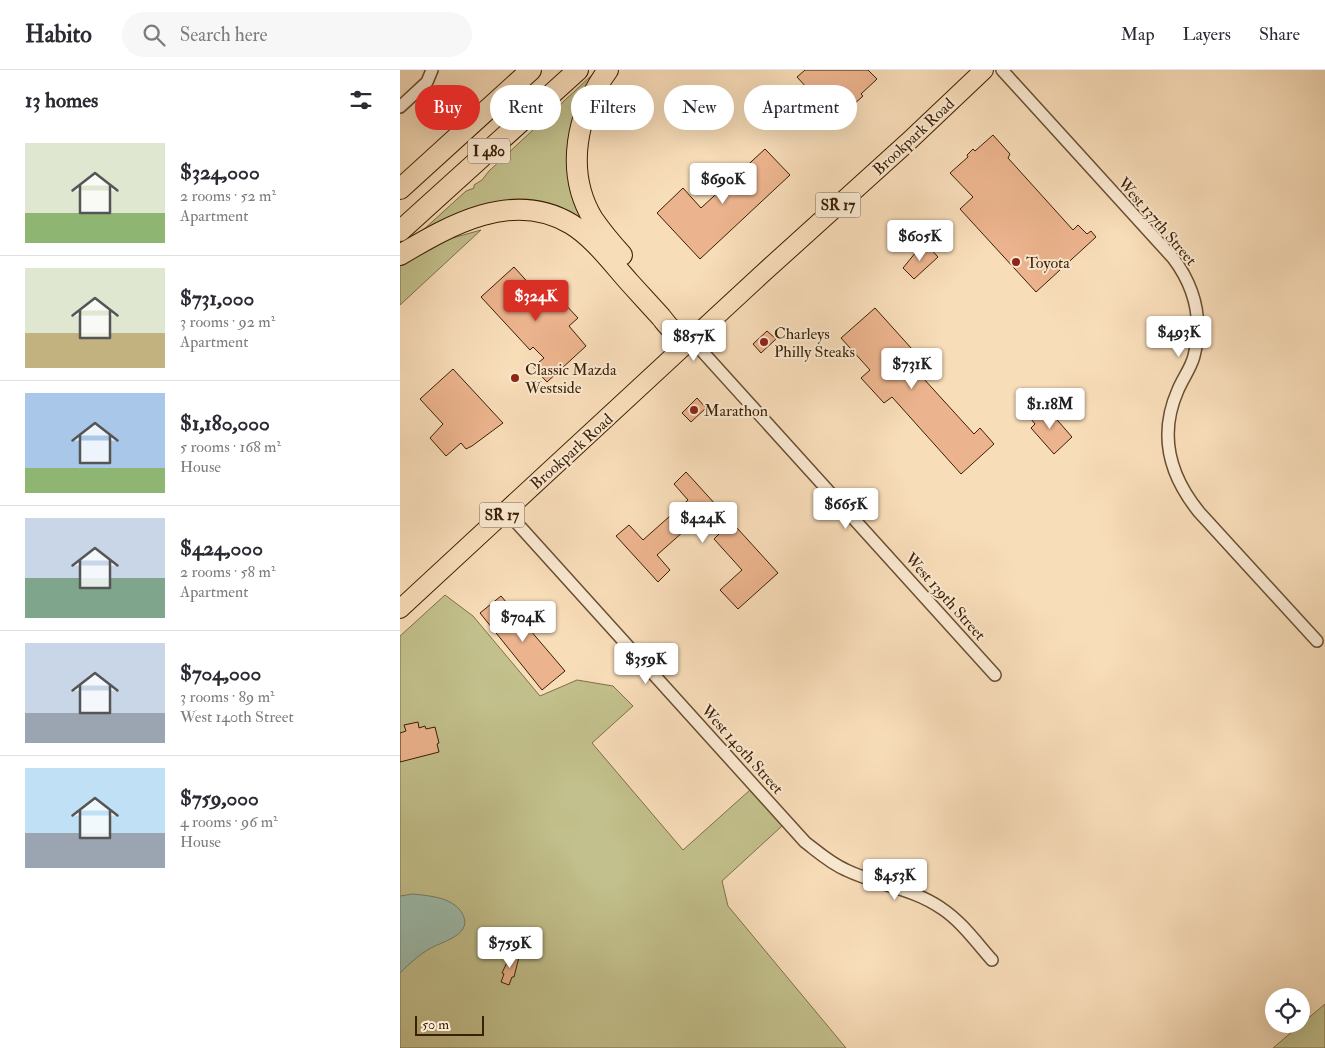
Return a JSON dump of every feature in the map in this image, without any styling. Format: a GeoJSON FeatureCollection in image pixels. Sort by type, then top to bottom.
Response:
{"type":"FeatureCollection","features":[{"type":"Feature","properties":{"kind":"highway","name":"I 480"},"geometry":{"type":"LineString","coordinates":[[400,189],[531,70]]}},
{"type":"Feature","properties":{"kind":"highway","name":"I 480"},"geometry":{"type":"LineString","coordinates":[[400,231],[578,70]]}},
{"type":"Feature","properties":{"kind":"highway"},"geometry":{"type":"LineString","coordinates":[[608,70],[596,88],[583,117],[578,134],[577,154],[580,184],[593,218],[616,248],[683,321],[691,340]]}},
{"type":"Feature","properties":{"kind":"highway"},"geometry":{"type":"LineString","coordinates":[[400,255],[454,225],[487,213],[513,210],[546,214],[563,220],[583,233],[673,330],[691,340]]}},
{"type":"Feature","properties":{"kind":"main road","name":"Brookpark Road"},"geometry":{"type":"LineString","coordinates":[[400,609],[984,70]]}},
{"type":"Feature","properties":{"kind":"street"},"geometry":{"type":"LineString","coordinates":[[400,107],[427,82],[432,70]]}},
{"type":"Feature","properties":{"kind":"street","name":"West 137th Street"},"geometry":{"type":"LineString","coordinates":[[1002,70],[1172,258],[1189,282],[1197,312],[1197,342],[1194,358],[1178,390],[1169,420],[1169,456],[1174,470],[1184,492],[1199,512],[1318,641]]}},
{"type":"Feature","properties":{"kind":"street","name":"West 139th Street"},"geometry":{"type":"LineString","coordinates":[[691,340],[995,675]]}},
{"type":"Feature","properties":{"kind":"street","name":"West 140th Street"},"geometry":{"type":"LineString","coordinates":[[506,511],[805,842],[823,857],[846,870],[903,889],[942,908],[964,928],[992,960]]}},
{"type":"Feature","properties":{"kind":"shaded area"},"geometry":{"type":"Polygon","coordinates":[[[593,74],[589,85],[581,85],[593,74]]]}},
{"type":"Feature","properties":{"kind":"shaded area"},"geometry":{"type":"Polygon","coordinates":[[[571,95],[571,130],[578,130],[590,223],[538,207],[421,232],[466,191],[474,188],[474,185],[482,180],[489,171],[533,130],[561,130],[561,104],[571,95]]]}},
{"type":"Feature","properties":{"kind":"shaded area"},"geometry":{"type":"Polygon","coordinates":[[[481,230],[400,305],[400,266],[449,239],[481,230]]]}},
{"type":"Feature","properties":{"kind":"shaded area"},"geometry":{"type":"Polygon","coordinates":[[[445,595],[473,616],[540,696],[577,680],[613,686],[633,706],[592,743],[683,850],[750,790],[782,826],[722,881],[728,906],[846,1048],[400,1048],[400,636],[445,595]]]}},
{"type":"Feature","properties":{"kind":"shaded area"},"geometry":{"type":"Polygon","coordinates":[[[413,894],[447,900],[458,908],[465,920],[464,926],[456,936],[427,950],[400,973],[400,896],[413,894]]]}},
{"type":"Feature","properties":{"kind":"shaded area"},"geometry":{"type":"Polygon","coordinates":[[[1325,1004],[1325,1048],[1273,1048],[1291,1033],[1310,1033],[1310,1017],[1325,1004]]]}},
{"type":"Feature","properties":{"kind":"building"},"geometry":{"type":"Polygon","coordinates":[[[805,70],[868,70],[877,79],[861,94],[863,96],[857,101],[857,85],[804,85],[797,77],[805,70]]]}},
{"type":"Feature","properties":{"kind":"building"},"geometry":{"type":"Polygon","coordinates":[[[993,135],[1010,154],[1008,158],[1073,230],[1078,225],[1087,234],[1091,231],[1096,237],[1036,292],[960,209],[973,197],[950,173],[968,157],[967,155],[973,149],[975,151],[993,135]]]}},
{"type":"Feature","properties":{"kind":"building"},"geometry":{"type":"Polygon","coordinates":[[[765,149],[790,175],[700,259],[657,213],[683,188],[701,208],[765,149]]]}},
{"type":"Feature","properties":{"kind":"building"},"geometry":{"type":"Polygon","coordinates":[[[928,246],[938,257],[914,279],[903,268],[916,252],[928,246]]]}},
{"type":"Feature","properties":{"kind":"building"},"geometry":{"type":"Polygon","coordinates":[[[514,267],[553,310],[562,301],[578,318],[569,326],[586,346],[547,382],[533,367],[544,358],[533,347],[530,350],[481,297],[514,267]]]}},
{"type":"Feature","properties":{"kind":"building"},"geometry":{"type":"Polygon","coordinates":[[[875,308],[921,359],[913,367],[974,434],[980,428],[994,444],[961,474],[892,397],[884,403],[861,378],[870,370],[841,338],[875,308]]]}},
{"type":"Feature","properties":{"kind":"building","name":"Charleys Philly Steaks"},"geometry":{"type":"Polygon","coordinates":[[[767,331],[776,339],[761,353],[753,344],[767,331]]]}},
{"type":"Feature","properties":{"kind":"building"},"geometry":{"type":"Polygon","coordinates":[[[453,369],[503,423],[472,446],[466,449],[461,443],[446,456],[430,438],[443,424],[420,399],[453,369]]]}},
{"type":"Feature","properties":{"kind":"building","name":"Marathon"},"geometry":{"type":"Polygon","coordinates":[[[697,398],[706,408],[691,422],[682,413],[697,398]]]}},
{"type":"Feature","properties":{"kind":"building"},"geometry":{"type":"Polygon","coordinates":[[[1045,406],[1072,437],[1054,454],[1031,428],[1035,424],[1031,419],[1045,406]]]}},
{"type":"Feature","properties":{"kind":"building"},"geometry":{"type":"Polygon","coordinates":[[[686,472],[778,573],[738,609],[720,590],[742,570],[714,539],[719,534],[702,515],[657,555],[670,570],[658,582],[616,536],[629,525],[643,540],[688,500],[674,484],[686,472]]]}},
{"type":"Feature","properties":{"kind":"building"},"geometry":{"type":"Polygon","coordinates":[[[501,596],[565,671],[542,690],[480,613],[501,596]]]}},
{"type":"Feature","properties":{"kind":"building"},"geometry":{"type":"Polygon","coordinates":[[[418,722],[419,728],[425,726],[426,729],[435,727],[439,752],[400,762],[400,733],[406,731],[404,725],[418,722]]]}},
{"type":"Feature","properties":{"kind":"building"},"geometry":{"type":"Polygon","coordinates":[[[511,954],[519,957],[514,977],[512,977],[509,985],[501,982],[504,974],[502,973],[511,954]]]}},
{"type":"Feature","properties":{"kind":"place","name":"Toyota"},"geometry":{"type":"Point","coordinates":[1016,262]}},
{"type":"Feature","properties":{"kind":"place","name":"Charleys Philly Steaks"},"geometry":{"type":"Point","coordinates":[764,342]}},
{"type":"Feature","properties":{"kind":"place","name":"Classic Mazda Westside"},"geometry":{"type":"Point","coordinates":[515,378]}},
{"type":"Feature","properties":{"kind":"place","name":"Marathon"},"geometry":{"type":"Point","coordinates":[694,410]}}]}
